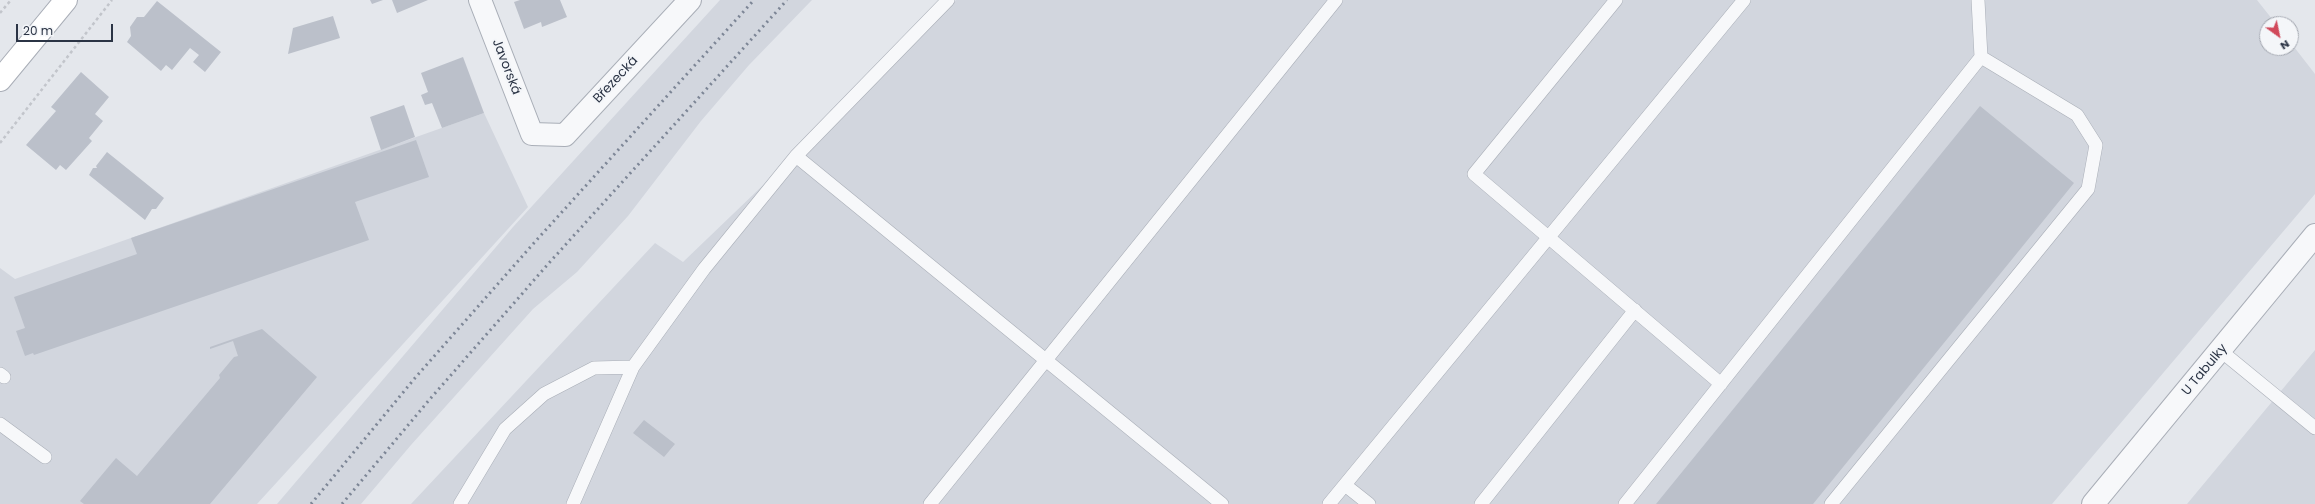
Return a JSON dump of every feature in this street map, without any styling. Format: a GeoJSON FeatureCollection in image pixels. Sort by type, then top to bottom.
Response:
{"type":"FeatureCollection","features":[{"type":"Feature","properties":{"kind":"main road"},"geometry":{"type":"LineString","coordinates":[[0,80],[66,0]]}},
{"type":"Feature","properties":{"kind":"street","name":"Javorská"},"geometry":{"type":"LineString","coordinates":[[480,0],[532,134]]}},
{"type":"Feature","properties":{"kind":"street","name":"Březecká"},"geometry":{"type":"LineString","coordinates":[[532,134],[565,135],[690,0]]}},
{"type":"Feature","properties":{"kind":"street","name":"U Tabulky"},"geometry":{"type":"LineString","coordinates":[[2093,504],[2221,351],[2315,235]]}},
{"type":"Feature","properties":{"kind":"lane"},"geometry":{"type":"LineString","coordinates":[[573,504],[633,367],[704,269],[796,156],[948,0]]}},
{"type":"Feature","properties":{"kind":"lane"},"geometry":{"type":"LineString","coordinates":[[930,504],[1045,359],[1336,0]]}},
{"type":"Feature","properties":{"kind":"lane"},"geometry":{"type":"LineString","coordinates":[[1616,0],[1474,174],[1721,384]]}},
{"type":"Feature","properties":{"kind":"lane"},"geometry":{"type":"LineString","coordinates":[[1329,504],[1744,0]]}},
{"type":"Feature","properties":{"kind":"lane"},"geometry":{"type":"LineString","coordinates":[[1625,504],[1981,56],[1978,0]]}},
{"type":"Feature","properties":{"kind":"lane"},"geometry":{"type":"LineString","coordinates":[[1831,504],[2088,189],[2096,145],[2077,115],[1981,56]]}},
{"type":"Feature","properties":{"kind":"lane"},"geometry":{"type":"LineString","coordinates":[[796,156],[1222,504]]}},
{"type":"Feature","properties":{"kind":"lane"},"geometry":{"type":"LineString","coordinates":[[1481,504],[1635,310]]}},
{"type":"Feature","properties":{"kind":"lane"},"geometry":{"type":"LineString","coordinates":[[2221,351],[2315,428]]}},
{"type":"Feature","properties":{"kind":"lane"},"geometry":{"type":"LineString","coordinates":[[460,504],[505,429],[544,394],[594,368],[633,367]]}},
{"type":"Feature","properties":{"kind":"lane"},"geometry":{"type":"LineString","coordinates":[[0,424],[45,457]]}},
{"type":"Feature","properties":{"kind":"lane"},"geometry":{"type":"LineString","coordinates":[[1345,485],[1370,504]]}},
{"type":"Feature","properties":{"kind":"path"},"geometry":{"type":"LineString","coordinates":[[0,13],[11,0]]}},
{"type":"Feature","properties":{"kind":"path"},"geometry":{"type":"LineString","coordinates":[[0,143],[112,0]]}},
{"type":"Feature","properties":{"kind":"shaded area"},"geometry":{"type":"Polygon","coordinates":[[[720,0],[812,0],[749,65],[701,121],[628,216],[577,272],[533,309],[411,445],[361,504],[277,504],[513,227],[720,0]]]}},
{"type":"Feature","properties":{"kind":"shaded area"},"geometry":{"type":"Polygon","coordinates":[[[956,0],[2257,0],[2270,16],[2259,16],[2259,56],[2299,56],[2299,53],[2315,74],[2315,194],[2052,504],[411,504],[655,243],[683,262],[956,0]]]}},
{"type":"Feature","properties":{"kind":"shaded area"},"geometry":{"type":"Polygon","coordinates":[[[484,113],[528,207],[257,504],[0,504],[0,268],[15,279],[484,113]]]}},
{"type":"Feature","properties":{"kind":"shaded area"},"geometry":{"type":"Polygon","coordinates":[[[2315,350],[2315,504],[2187,504],[2315,350]]]}},
{"type":"Feature","properties":{"kind":"building"},"geometry":{"type":"Polygon","coordinates":[[[370,0],[383,0],[372,4],[370,0]]]}},
{"type":"Feature","properties":{"kind":"building"},"geometry":{"type":"Polygon","coordinates":[[[392,0],[428,0],[397,13],[392,0]]]}},
{"type":"Feature","properties":{"kind":"building"},"geometry":{"type":"Polygon","coordinates":[[[520,0],[560,0],[567,17],[542,27],[541,22],[524,29],[514,2],[520,0]]]}},
{"type":"Feature","properties":{"kind":"building"},"geometry":{"type":"Polygon","coordinates":[[[157,1],[221,52],[205,72],[193,62],[199,55],[190,48],[172,70],[166,65],[161,71],[127,42],[131,36],[130,27],[137,17],[144,17],[157,1]]]}},
{"type":"Feature","properties":{"kind":"building"},"geometry":{"type":"Polygon","coordinates":[[[333,16],[340,38],[288,54],[293,28],[333,16]]]}},
{"type":"Feature","properties":{"kind":"building"},"geometry":{"type":"Polygon","coordinates":[[[463,57],[484,113],[442,128],[432,103],[425,105],[421,95],[428,92],[421,73],[463,57]]]}},
{"type":"Feature","properties":{"kind":"building"},"geometry":{"type":"Polygon","coordinates":[[[81,72],[109,97],[95,114],[103,121],[89,138],[92,141],[66,170],[60,165],[56,170],[26,145],[56,111],[51,107],[81,72]]]}},
{"type":"Feature","properties":{"kind":"building"},"geometry":{"type":"Polygon","coordinates":[[[404,105],[415,137],[381,150],[370,117],[404,105]]]}},
{"type":"Feature","properties":{"kind":"building"},"geometry":{"type":"Polygon","coordinates":[[[1980,106],[2074,183],[1813,504],[1656,504],[1980,106]]]}},
{"type":"Feature","properties":{"kind":"building"},"geometry":{"type":"Polygon","coordinates":[[[416,140],[429,177],[355,202],[369,240],[34,355],[33,353],[25,356],[16,331],[25,328],[14,297],[137,254],[131,238],[416,140]]]}},
{"type":"Feature","properties":{"kind":"building"},"geometry":{"type":"Polygon","coordinates":[[[107,152],[164,198],[156,209],[152,209],[145,220],[89,175],[93,168],[97,168],[96,166],[107,152]]]}},
{"type":"Feature","properties":{"kind":"building"},"geometry":{"type":"Polygon","coordinates":[[[262,329],[317,377],[210,504],[84,504],[80,501],[116,458],[137,476],[220,378],[219,375],[234,357],[238,356],[233,341],[210,349],[210,347],[262,329]]]}},
{"type":"Feature","properties":{"kind":"building"},"geometry":{"type":"Polygon","coordinates":[[[644,420],[675,444],[664,457],[633,433],[644,420]]]}},
{"type":"Feature","properties":{"kind":"railway"},"geometry":{"type":"LineString","coordinates":[[311,504],[415,378],[533,244],[754,0]]}},
{"type":"Feature","properties":{"kind":"railway"},"geometry":{"type":"LineString","coordinates":[[342,504],[430,399],[549,263],[787,0]]}}]}
